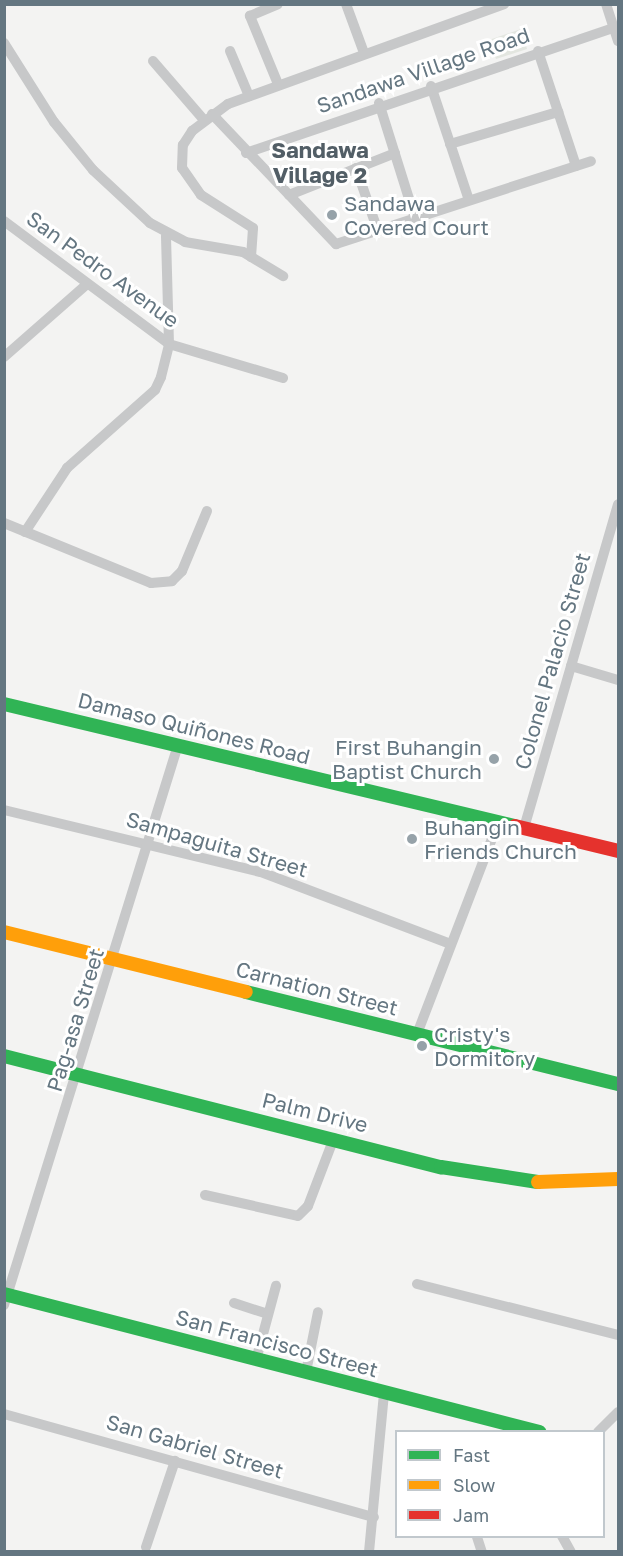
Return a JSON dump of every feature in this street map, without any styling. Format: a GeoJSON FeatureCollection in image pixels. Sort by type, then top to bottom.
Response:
{"type":"FeatureCollection","features":[{"type":"Feature","properties":{"kind":"street"},"geometry":{"type":"LineString","coordinates":[[278,4],[250,16],[278,84]]}},
{"type":"Feature","properties":{"kind":"street"},"geometry":{"type":"LineString","coordinates":[[346,4],[364,53]]}},
{"type":"Feature","properties":{"kind":"street"},"geometry":{"type":"LineString","coordinates":[[252,257],[253,228],[201,195],[182,168],[183,145],[208,117],[278,84],[505,4]]}},
{"type":"Feature","properties":{"kind":"street"},"geometry":{"type":"LineString","coordinates":[[611,10],[618,42]]}},
{"type":"Feature","properties":{"kind":"street","name":"Sandawa Village Road"},"geometry":{"type":"LineString","coordinates":[[246,153],[431,86],[614,28]]}},
{"type":"Feature","properties":{"kind":"street"},"geometry":{"type":"LineString","coordinates":[[4,43],[24,80],[93,170],[166,236],[252,257],[283,276]]}},
{"type":"Feature","properties":{"kind":"street"},"geometry":{"type":"LineString","coordinates":[[230,51],[249,96]]}},
{"type":"Feature","properties":{"kind":"street"},"geometry":{"type":"LineString","coordinates":[[538,51],[576,166]]}},
{"type":"Feature","properties":{"kind":"street"},"geometry":{"type":"LineString","coordinates":[[153,61],[336,244],[591,161]]}},
{"type":"Feature","properties":{"kind":"street"},"geometry":{"type":"LineString","coordinates":[[431,86],[469,200]]}},
{"type":"Feature","properties":{"kind":"street"},"geometry":{"type":"LineString","coordinates":[[379,104],[416,218]]}},
{"type":"Feature","properties":{"kind":"street"},"geometry":{"type":"LineString","coordinates":[[450,144],[558,112]]}},
{"type":"Feature","properties":{"kind":"street"},"geometry":{"type":"LineString","coordinates":[[289,195],[395,153]]}},
{"type":"Feature","properties":{"kind":"street"},"geometry":{"type":"LineString","coordinates":[[356,168],[378,231]]}},
{"type":"Feature","properties":{"kind":"street","name":"San Pedro Avenue"},"geometry":{"type":"LineString","coordinates":[[4,221],[170,344],[283,378]]}},
{"type":"Feature","properties":{"kind":"street"},"geometry":{"type":"LineString","coordinates":[[25,532],[67,468],[154,390],[170,344],[166,236]]}},
{"type":"Feature","properties":{"kind":"street"},"geometry":{"type":"LineString","coordinates":[[4,357],[87,284]]}},
{"type":"Feature","properties":{"kind":"street","name":"Colonel Palacio Street"},"geometry":{"type":"LineString","coordinates":[[524,828],[618,504]]}},
{"type":"Feature","properties":{"kind":"street"},"geometry":{"type":"LineString","coordinates":[[4,524],[150,583],[172,581],[182,571],[207,511]]}},
{"type":"Feature","properties":{"kind":"street"},"geometry":{"type":"LineString","coordinates":[[605,549],[618,543]]}},
{"type":"Feature","properties":{"kind":"street"},"geometry":{"type":"LineString","coordinates":[[571,666],[618,680]]}},
{"type":"Feature","properties":{"kind":"street","name":"Damaso Quiñones Road"},"geometry":{"type":"LineString","coordinates":[[4,704],[618,851]]}},
{"type":"Feature","properties":{"kind":"street","name":"Pag-asa Street"},"geometry":{"type":"LineString","coordinates":[[5,1298],[80,1074],[178,745]]}},
{"type":"Feature","properties":{"kind":"street","name":"Sampaguita Street"},"geometry":{"type":"LineString","coordinates":[[4,810],[279,878],[448,944]]}},
{"type":"Feature","properties":{"kind":"street"},"geometry":{"type":"LineString","coordinates":[[417,1034],[448,944],[498,823]]}},
{"type":"Feature","properties":{"kind":"street","name":"Carnation Street"},"geometry":{"type":"LineString","coordinates":[[4,932],[618,1084]]}},
{"type":"Feature","properties":{"kind":"street","name":"Palm Drive"},"geometry":{"type":"LineString","coordinates":[[4,1056],[506,1179],[618,1179]]}},
{"type":"Feature","properties":{"kind":"street"},"geometry":{"type":"LineString","coordinates":[[205,1195],[298,1216],[308,1206],[334,1138]]}},
{"type":"Feature","properties":{"kind":"street"},"geometry":{"type":"LineString","coordinates":[[417,1284],[618,1335]]}},
{"type":"Feature","properties":{"kind":"street"},"geometry":{"type":"LineString","coordinates":[[256,1360],[276,1286]]}},
{"type":"Feature","properties":{"kind":"street","name":"San Francisco Street"},"geometry":{"type":"LineString","coordinates":[[5,1298],[535,1430]]}},
{"type":"Feature","properties":{"kind":"street"},"geometry":{"type":"LineString","coordinates":[[234,1303],[267,1314]]}},
{"type":"Feature","properties":{"kind":"street"},"geometry":{"type":"LineString","coordinates":[[306,1372],[318,1312]]}},
{"type":"Feature","properties":{"kind":"street"},"geometry":{"type":"LineString","coordinates":[[369,1551],[384,1393]]}},
{"type":"Feature","properties":{"kind":"street"},"geometry":{"type":"LineString","coordinates":[[599,1430],[618,1412]]}},
{"type":"Feature","properties":{"kind":"street","name":"San Gabriel Street"},"geometry":{"type":"LineString","coordinates":[[4,1414],[374,1517]]}},
{"type":"Feature","properties":{"kind":"street"},"geometry":{"type":"LineString","coordinates":[[146,1547],[175,1461]]}},
{"type":"Feature","properties":{"kind":"street"},"geometry":{"type":"LineString","coordinates":[[563,1538],[571,1551]]}},
{"type":"Feature","properties":{"kind":"shaded area"},"geometry":{"type":"Polygon","coordinates":[[[521,29],[527,49],[496,59],[489,40],[521,29]]]}},
{"type":"Feature","properties":{"kind":"traffic: fast"},"geometry":{"type":"LineString","coordinates":[[4,704],[515,826]]}},
{"type":"Feature","properties":{"kind":"traffic: fast"},"geometry":{"type":"LineString","coordinates":[[246,992],[618,1084]]}},
{"type":"Feature","properties":{"kind":"traffic: fast"},"geometry":{"type":"LineString","coordinates":[[4,1056],[441,1167],[538,1182]]}},
{"type":"Feature","properties":{"kind":"traffic: fast"},"geometry":{"type":"LineString","coordinates":[[4,1294],[531,1430]]}},
{"type":"Feature","properties":{"kind":"traffic: slow"},"geometry":{"type":"LineString","coordinates":[[4,932],[246,992]]}},
{"type":"Feature","properties":{"kind":"traffic: slow"},"geometry":{"type":"LineString","coordinates":[[538,1182],[618,1179]]}},
{"type":"Feature","properties":{"kind":"traffic: jam"},"geometry":{"type":"LineString","coordinates":[[515,826],[618,851]]}},
{"type":"Feature","properties":{"kind":"place","name":"Sandawa Covered Court"},"geometry":{"type":"Point","coordinates":[332,215]}},
{"type":"Feature","properties":{"kind":"place","name":"First Buhangin Baptist Church"},"geometry":{"type":"Point","coordinates":[494,759]}},
{"type":"Feature","properties":{"kind":"place","name":"Buhangin Friends Church"},"geometry":{"type":"Point","coordinates":[412,839]}},
{"type":"Feature","properties":{"kind":"place","name":"Cristy's Dormitory"},"geometry":{"type":"Point","coordinates":[422,1046]}},
{"type":"Feature","properties":{"kind":"district","name":"Sandawa Village 2"},"geometry":{"type":"Point","coordinates":[320,162]}}]}
